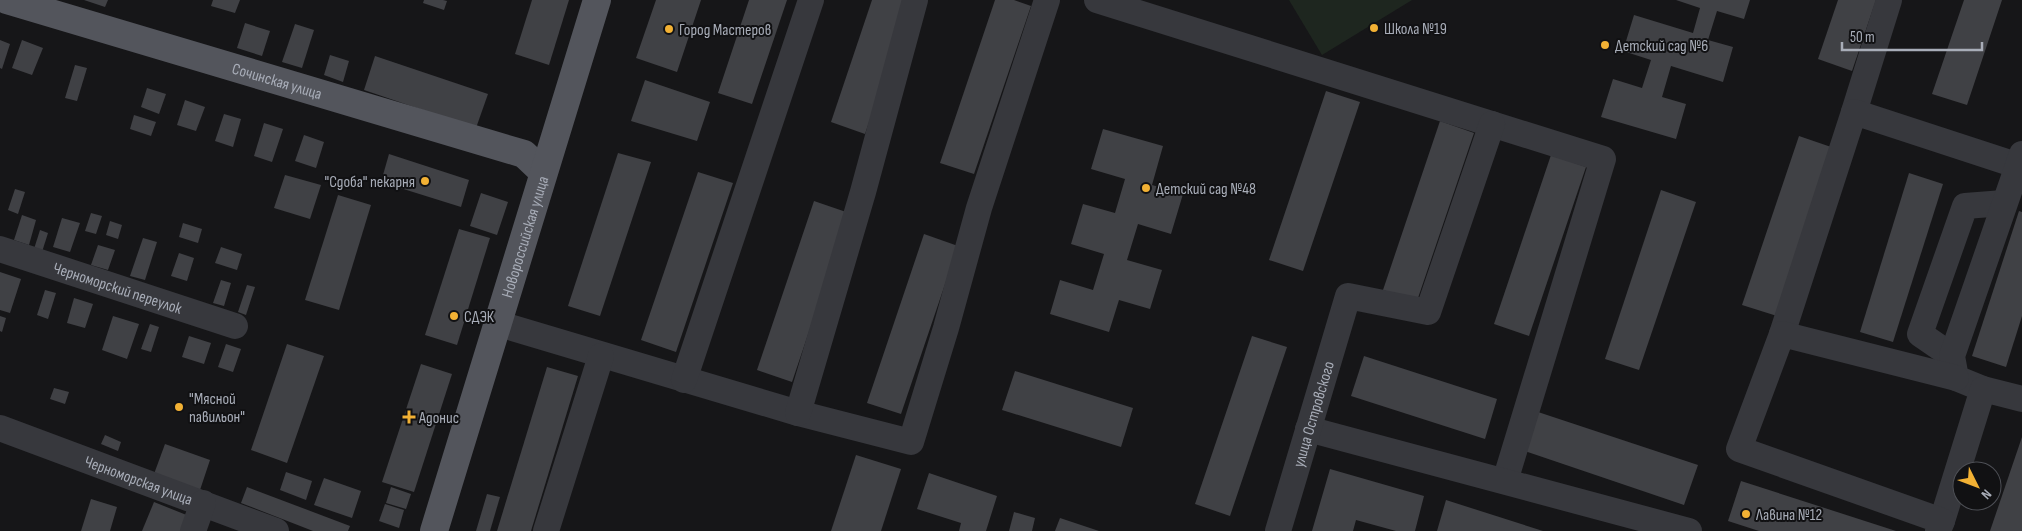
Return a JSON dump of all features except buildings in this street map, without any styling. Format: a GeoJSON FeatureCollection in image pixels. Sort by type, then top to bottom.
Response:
{"type":"FeatureCollection","features":[{"type":"Feature","properties":{"kind":"main road","name":"Сочинская улица"},"geometry":{"type":"LineString","coordinates":[[7,0],[524,154],[543,172]]}},
{"type":"Feature","properties":{"kind":"main road","name":"Новороссийская улица"},"geometry":{"type":"LineString","coordinates":[[434,531],[496,323],[597,0]]}},
{"type":"Feature","properties":{"kind":"street"},"geometry":{"type":"LineString","coordinates":[[684,380],[811,0]]}},
{"type":"Feature","properties":{"kind":"street"},"geometry":{"type":"LineString","coordinates":[[798,413],[863,192],[915,0]]}},
{"type":"Feature","properties":{"kind":"street"},"geometry":{"type":"LineString","coordinates":[[496,323],[601,356],[798,413],[910,442],[946,328],[979,208],[1046,0]]}},
{"type":"Feature","properties":{"kind":"street"},"geometry":{"type":"LineString","coordinates":[[1097,0],[1603,159],[1505,482]]}},
{"type":"Feature","properties":{"kind":"street"},"geometry":{"type":"LineString","coordinates":[[1889,0],[1782,334],[1739,449],[1940,526],[1983,389]]}},
{"type":"Feature","properties":{"kind":"street"},"geometry":{"type":"LineString","coordinates":[[1854,112],[2021,162],[2004,203],[1954,367]]}},
{"type":"Feature","properties":{"kind":"street","name":"улица Островского"},"geometry":{"type":"LineString","coordinates":[[1278,531],[1348,296],[1428,312],[1492,124]]}},
{"type":"Feature","properties":{"kind":"street"},"geometry":{"type":"LineString","coordinates":[[2004,203],[1965,206],[1920,334],[1954,367],[1983,389],[2022,399]]}},
{"type":"Feature","properties":{"kind":"street","name":"Черноморский переулок"},"geometry":{"type":"LineString","coordinates":[[0,249],[235,326]]}},
{"type":"Feature","properties":{"kind":"street"},"geometry":{"type":"LineString","coordinates":[[1782,334],[1954,367]]}},
{"type":"Feature","properties":{"kind":"street"},"geometry":{"type":"LineString","coordinates":[[546,531],[601,356]]}},
{"type":"Feature","properties":{"kind":"street","name":"Черноморская улица"},"geometry":{"type":"LineString","coordinates":[[0,428],[276,531]]}},
{"type":"Feature","properties":{"kind":"street"},"geometry":{"type":"LineString","coordinates":[[1308,430],[1690,531]]}},
{"type":"Feature","properties":{"kind":"street"},"geometry":{"type":"LineString","coordinates":[[193,531],[203,503]]}},
{"type":"Feature","properties":{"kind":"shaded area"},"geometry":{"type":"Polygon","coordinates":[[[1289,0],[1412,0],[1322,55],[1289,0]]]}},
{"type":"Feature","properties":{"kind":"place","name":"Школа №19"},"geometry":{"type":"Point","coordinates":[1374,28]}},
{"type":"Feature","properties":{"kind":"place","name":"Город Мастеров"},"geometry":{"type":"Point","coordinates":[669,29]}},
{"type":"Feature","properties":{"kind":"place","name":"Детский сад №6"},"geometry":{"type":"Point","coordinates":[1605,45]}},
{"type":"Feature","properties":{"kind":"place","name":"\"Сдоба\" пекарня"},"geometry":{"type":"Point","coordinates":[425,181]}},
{"type":"Feature","properties":{"kind":"place","name":"Детский сад №48"},"geometry":{"type":"Point","coordinates":[1146,188]}},
{"type":"Feature","properties":{"kind":"place","name":"СДЭК"},"geometry":{"type":"Point","coordinates":[454,316]}},
{"type":"Feature","properties":{"kind":"place","name":"\"Мясной павильон\""},"geometry":{"type":"Point","coordinates":[179,407]}},
{"type":"Feature","properties":{"kind":"place","name":"Адонис"},"geometry":{"type":"Point","coordinates":[409,417]}},
{"type":"Feature","properties":{"kind":"place","name":"Лавина №12"},"geometry":{"type":"Point","coordinates":[1746,514]}}]}
